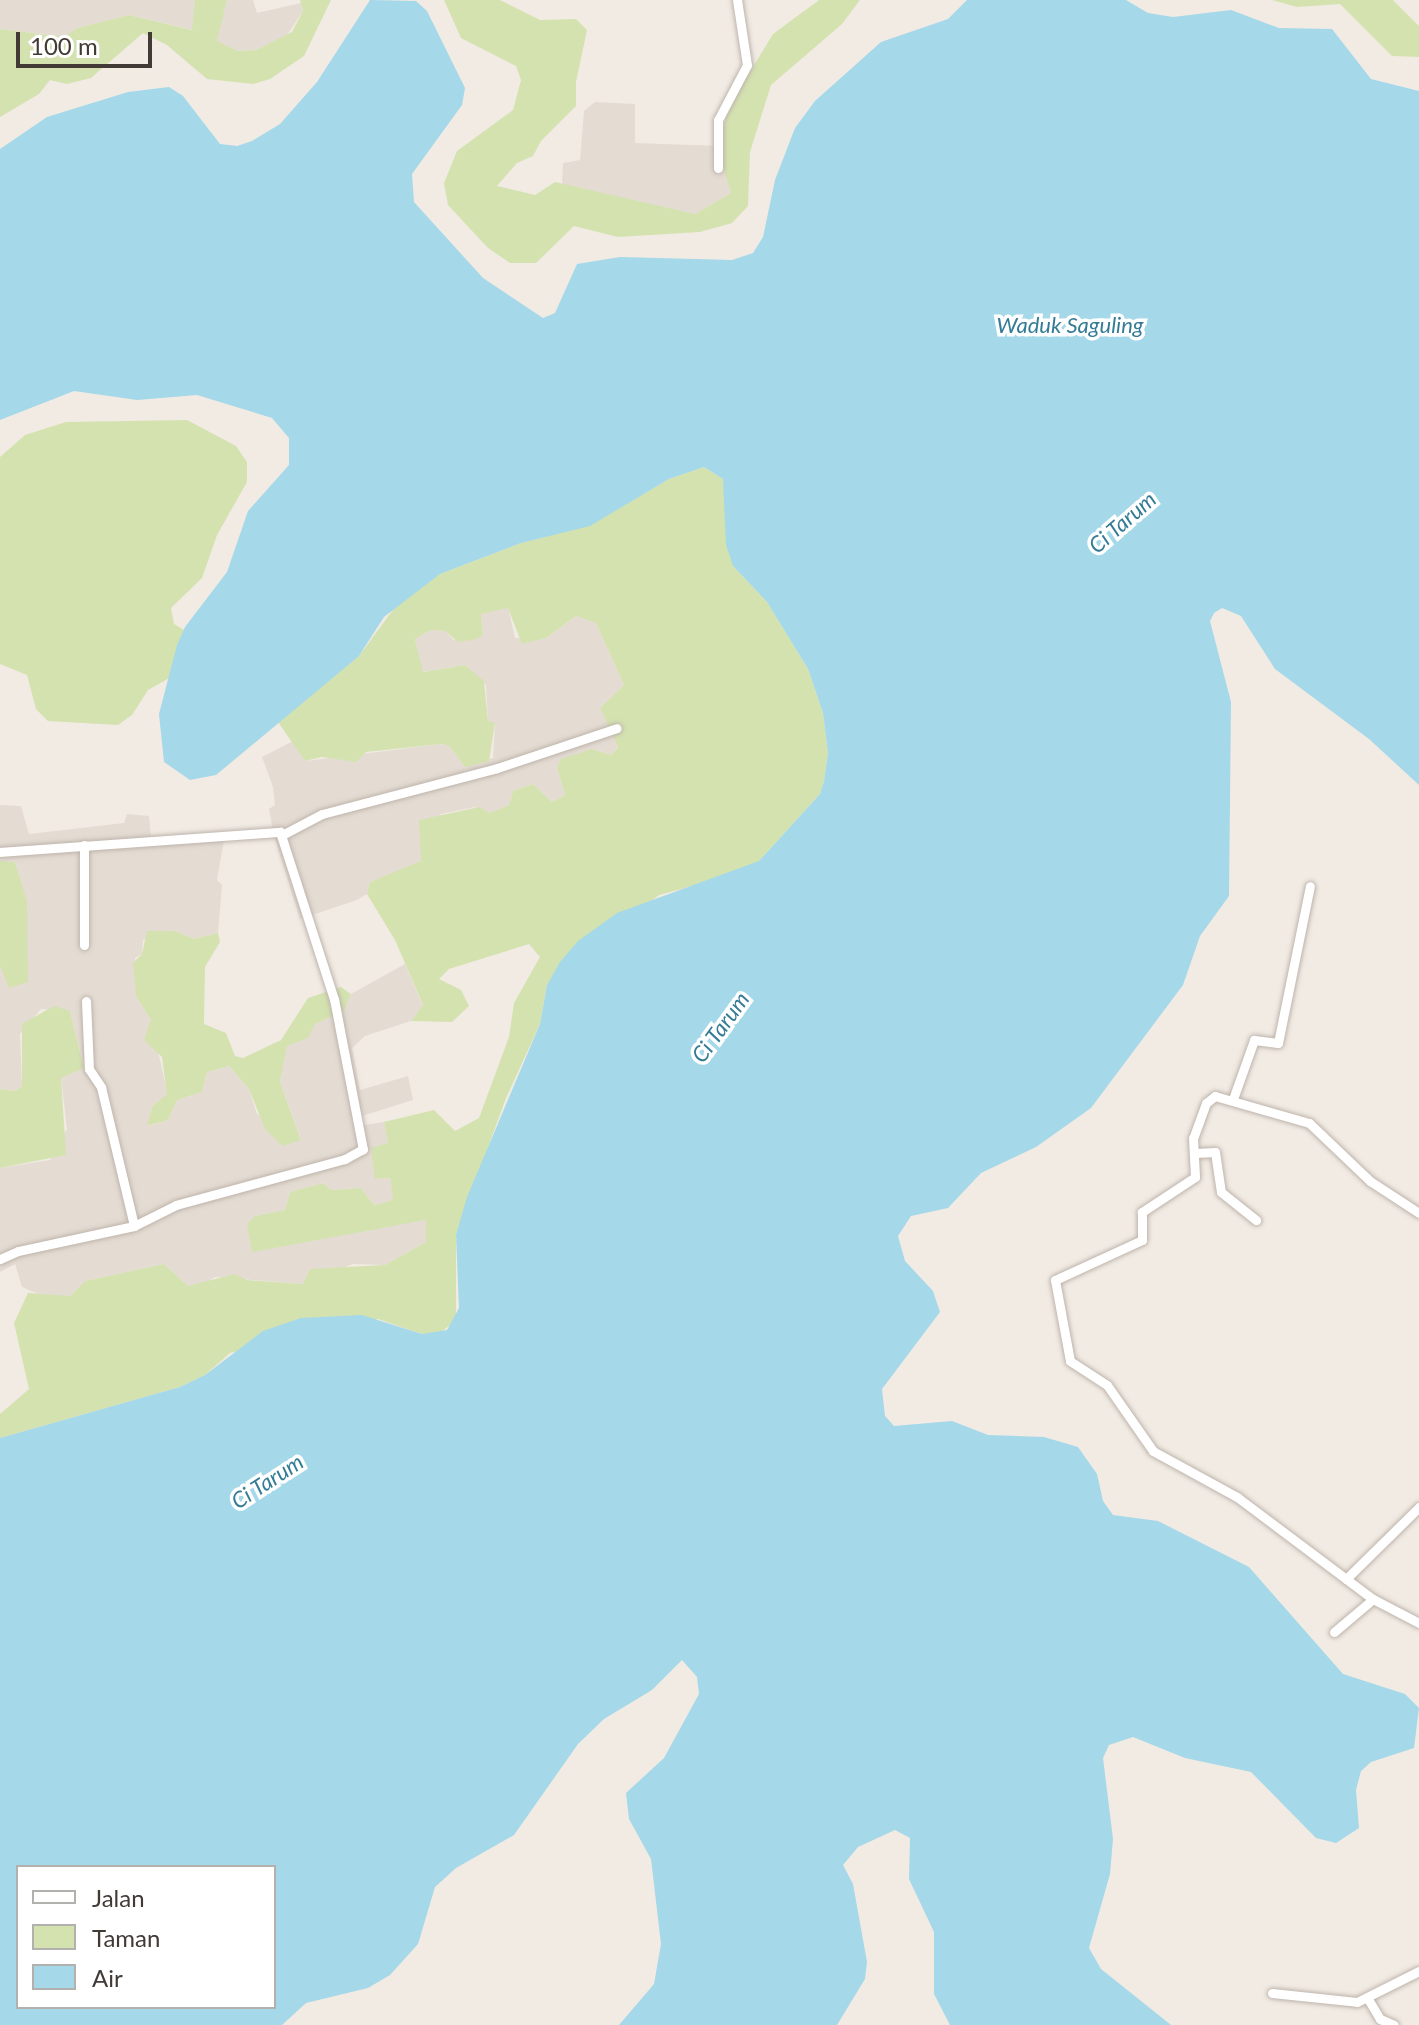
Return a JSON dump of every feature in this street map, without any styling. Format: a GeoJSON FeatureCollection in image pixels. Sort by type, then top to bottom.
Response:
{"type":"FeatureCollection","features":[{"type":"Feature","properties":{"kind":"street"},"geometry":{"type":"LineString","coordinates":[[718,168],[718,120],[747,65],[737,0]]}},
{"type":"Feature","properties":{"kind":"street"},"geometry":{"type":"LineString","coordinates":[[282,835],[322,814],[497,768],[617,728]]}},
{"type":"Feature","properties":{"kind":"street"},"geometry":{"type":"LineString","coordinates":[[0,852],[252,836],[276,830],[282,835],[334,999],[363,1149],[345,1159],[176,1205],[134,1226],[18,1251],[0,1259]]}},
{"type":"Feature","properties":{"kind":"street"},"geometry":{"type":"LineString","coordinates":[[84,845],[84,945]]}},
{"type":"Feature","properties":{"kind":"street"},"geometry":{"type":"LineString","coordinates":[[1233,1099],[1254,1040],[1278,1043],[1310,886]]}},
{"type":"Feature","properties":{"kind":"street"},"geometry":{"type":"LineString","coordinates":[[86,1001],[89,1069],[101,1087],[134,1226]]}},
{"type":"Feature","properties":{"kind":"street"},"geometry":{"type":"LineString","coordinates":[[1419,1213],[1370,1181],[1309,1123],[1233,1099],[1210,1098],[1195,1130],[1191,1182],[1142,1212],[1142,1240],[1056,1277],[1070,1361],[1107,1385],[1153,1451],[1237,1497],[1373,1599],[1419,1623]]}},
{"type":"Feature","properties":{"kind":"street"},"geometry":{"type":"LineString","coordinates":[[1195,1153],[1215,1152],[1221,1192],[1256,1220]]}},
{"type":"Feature","properties":{"kind":"street"},"geometry":{"type":"LineString","coordinates":[[1346,1579],[1419,1507]]}},
{"type":"Feature","properties":{"kind":"street"},"geometry":{"type":"LineString","coordinates":[[1334,1632],[1373,1599]]}},
{"type":"Feature","properties":{"kind":"street"},"geometry":{"type":"LineString","coordinates":[[1272,1993],[1346,2002],[1368,1999],[1419,1971]]}},
{"type":"Feature","properties":{"kind":"street"},"geometry":{"type":"LineString","coordinates":[[1368,1999],[1380,2019],[1394,2025]]}},
{"type":"Feature","properties":{"kind":"shaded area"},"geometry":{"type":"Polygon","coordinates":[[[0,0],[195,0],[193,30],[129,15],[77,28],[64,37],[0,29],[0,0]]]}},
{"type":"Feature","properties":{"kind":"shaded area"},"geometry":{"type":"Polygon","coordinates":[[[227,0],[253,0],[257,13],[301,3],[303,11],[286,37],[255,50],[238,51],[216,41],[227,0]]]}},
{"type":"Feature","properties":{"kind":"shaded area"},"geometry":{"type":"Polygon","coordinates":[[[595,102],[635,104],[635,143],[720,146],[731,193],[695,214],[562,187],[563,163],[580,160],[584,111],[595,102]]]}},
{"type":"Feature","properties":{"kind":"shaded area"},"geometry":{"type":"Polygon","coordinates":[[[508,607],[515,638],[546,638],[576,616],[596,623],[624,685],[600,708],[618,746],[611,755],[596,750],[557,767],[565,795],[552,802],[533,784],[513,791],[509,805],[490,813],[475,807],[441,814],[420,836],[423,858],[418,864],[370,882],[367,894],[357,900],[300,919],[274,836],[269,809],[275,805],[273,787],[262,757],[295,740],[305,761],[441,744],[449,746],[465,767],[493,758],[495,724],[488,721],[486,685],[465,665],[422,672],[415,639],[431,630],[445,631],[454,640],[483,635],[481,614],[508,607]]]}},
{"type":"Feature","properties":{"kind":"shaded area"},"geometry":{"type":"Polygon","coordinates":[[[0,805],[21,806],[29,834],[124,823],[127,814],[149,816],[151,836],[225,834],[217,880],[222,885],[218,933],[194,939],[175,931],[143,940],[142,954],[135,958],[136,996],[151,1020],[168,1095],[152,1107],[148,1126],[168,1120],[177,1100],[202,1092],[207,1072],[229,1066],[249,1089],[257,1114],[301,1139],[280,1082],[287,1045],[307,1038],[315,1024],[344,1011],[351,994],[405,964],[423,1006],[411,1021],[365,1036],[352,1048],[360,1090],[408,1076],[413,1100],[362,1116],[364,1125],[384,1122],[388,1143],[375,1179],[390,1178],[394,1200],[374,1205],[361,1188],[331,1190],[323,1183],[290,1192],[285,1210],[255,1216],[356,1231],[427,1220],[426,1242],[385,1265],[353,1264],[303,1284],[215,1277],[202,1286],[188,1286],[164,1264],[85,1281],[70,1296],[43,1296],[22,1287],[15,1264],[0,1272],[0,1168],[50,1160],[67,1129],[61,1078],[84,1067],[70,1011],[41,1009],[20,1034],[22,1086],[15,1091],[0,1089],[0,966],[10,987],[27,902],[15,862],[0,861],[0,805]]]}},
{"type":"Feature","properties":{"kind":"green space"},"geometry":{"type":"Polygon","coordinates":[[[195,0],[227,0],[217,41],[238,51],[256,50],[292,32],[303,11],[300,0],[331,0],[304,56],[270,79],[253,84],[207,79],[167,45],[143,33],[91,78],[67,84],[50,80],[39,94],[0,117],[0,29],[64,37],[77,28],[129,15],[192,30],[195,0]]]}},
{"type":"Feature","properties":{"kind":"green space"},"geometry":{"type":"Polygon","coordinates":[[[444,0],[500,0],[540,20],[576,19],[587,30],[576,82],[576,106],[541,141],[533,156],[517,163],[497,186],[535,195],[555,182],[695,214],[731,193],[720,157],[721,136],[730,105],[773,34],[819,0],[860,0],[842,24],[771,85],[750,152],[748,206],[732,223],[700,232],[618,237],[574,226],[536,263],[510,263],[488,248],[448,205],[444,183],[457,151],[513,110],[521,80],[516,66],[461,38],[444,0]]]}},
{"type":"Feature","properties":{"kind":"green space"},"geometry":{"type":"Polygon","coordinates":[[[1272,0],[1393,0],[1419,26],[1419,57],[1392,56],[1340,4],[1297,7],[1272,0]]]}},
{"type":"Feature","properties":{"kind":"green space"},"geometry":{"type":"Polygon","coordinates":[[[187,420],[236,446],[247,462],[247,482],[217,535],[202,578],[171,608],[174,624],[184,630],[171,677],[148,690],[132,715],[118,725],[48,721],[36,709],[27,675],[0,664],[0,457],[25,435],[66,422],[187,420]]]}},
{"type":"Feature","properties":{"kind":"green space"},"geometry":{"type":"Polygon","coordinates":[[[704,467],[723,479],[733,566],[767,602],[808,669],[823,713],[828,753],[824,781],[820,794],[759,861],[733,875],[659,895],[547,985],[540,1024],[506,1098],[456,1235],[456,1320],[439,1334],[422,1334],[378,1319],[230,1353],[205,1375],[180,1387],[0,1438],[0,1414],[29,1389],[14,1323],[28,1293],[70,1296],[85,1281],[164,1264],[188,1286],[235,1274],[247,1280],[303,1284],[310,1269],[385,1265],[426,1242],[426,1220],[252,1252],[247,1224],[255,1216],[285,1210],[290,1192],[323,1183],[331,1190],[361,1188],[374,1205],[393,1200],[390,1178],[375,1179],[371,1148],[388,1143],[384,1122],[434,1110],[455,1131],[479,1118],[509,1037],[514,1003],[540,957],[529,944],[449,969],[439,979],[461,990],[469,1006],[452,1022],[411,1021],[423,1005],[395,940],[367,894],[370,882],[421,861],[419,820],[479,807],[490,813],[509,805],[513,791],[533,784],[552,802],[565,795],[557,767],[561,759],[592,749],[611,755],[618,747],[600,708],[624,685],[596,623],[576,616],[546,638],[522,644],[508,608],[481,614],[483,635],[477,639],[458,642],[445,631],[431,630],[415,639],[423,672],[465,665],[484,681],[488,721],[495,723],[489,761],[465,767],[449,746],[441,744],[366,752],[356,762],[322,757],[305,761],[278,722],[359,656],[398,603],[440,574],[521,543],[590,525],[669,479],[704,467]]]}},
{"type":"Feature","properties":{"kind":"green space"},"geometry":{"type":"Polygon","coordinates":[[[0,861],[15,862],[27,901],[28,982],[9,988],[0,966],[0,861]]]}},
{"type":"Feature","properties":{"kind":"green space"},"geometry":{"type":"Polygon","coordinates":[[[147,931],[175,931],[194,939],[218,933],[220,942],[205,967],[204,1024],[226,1033],[235,1056],[243,1058],[281,1040],[308,998],[341,987],[351,994],[344,1011],[315,1024],[308,1038],[287,1046],[280,1082],[301,1140],[282,1146],[265,1129],[249,1089],[229,1066],[207,1072],[202,1092],[177,1100],[168,1120],[147,1126],[152,1107],[167,1094],[162,1057],[144,1040],[151,1020],[136,996],[133,963],[142,954],[147,931]]]}},
{"type":"Feature","properties":{"kind":"green space"},"geometry":{"type":"Polygon","coordinates":[[[54,1006],[70,1011],[84,1068],[61,1078],[66,1155],[0,1168],[0,1089],[15,1091],[22,1086],[22,1024],[54,1006]]]}},
{"type":"Feature","properties":{"kind":"water","name":"Waduk Saguling"},"geometry":{"type":"Polygon","coordinates":[[[370,0],[416,1],[427,11],[465,88],[462,105],[412,174],[414,202],[483,278],[543,318],[555,313],[577,264],[620,257],[732,260],[753,253],[763,237],[775,180],[795,128],[815,101],[881,42],[948,19],[967,0],[1126,0],[1148,13],[1173,17],[1231,10],[1279,28],[1332,29],[1371,79],[1419,91],[1419,785],[1369,739],[1275,669],[1241,616],[1222,608],[1214,613],[1210,621],[1231,702],[1229,896],[1200,936],[1183,985],[1091,1108],[1036,1147],[981,1173],[948,1208],[911,1216],[898,1236],[905,1261],[933,1291],[940,1312],[882,1389],[885,1416],[894,1426],[952,1421],[988,1435],[1044,1437],[1078,1447],[1097,1474],[1103,1501],[1113,1515],[1158,1521],[1249,1567],[1343,1674],[1405,1694],[1419,1708],[1414,1748],[1371,1762],[1361,1771],[1356,1790],[1359,1828],[1336,1843],[1316,1838],[1251,1772],[1185,1758],[1133,1737],[1109,1745],[1103,1758],[1113,1839],[1110,1874],[1089,1948],[1101,1969],[1171,2025],[950,2025],[934,1994],[934,1932],[909,1879],[910,1838],[895,1830],[858,1847],[843,1865],[853,1884],[867,1962],[865,1979],[837,2025],[619,2025],[654,1984],[661,1944],[651,1859],[629,1819],[626,1793],[664,1758],[699,1694],[697,1677],[682,1660],[652,1690],[604,1719],[578,1744],[514,1835],[456,1868],[435,1887],[418,1944],[390,1975],[368,1988],[306,2003],[282,2025],[0,2025],[0,1438],[180,1387],[205,1375],[263,1331],[301,1318],[362,1315],[422,1334],[447,1330],[459,1308],[456,1235],[467,1197],[540,1024],[547,985],[560,962],[578,941],[617,913],[759,861],[820,794],[824,781],[828,753],[823,713],[808,669],[767,602],[733,566],[726,545],[723,479],[704,467],[669,479],[590,526],[521,543],[440,574],[384,617],[359,656],[216,775],[190,780],[164,762],[159,714],[177,645],[185,627],[227,572],[248,511],[289,465],[289,438],[272,418],[197,395],[137,400],[74,391],[0,420],[0,149],[47,117],[128,92],[169,87],[183,96],[220,144],[237,146],[252,141],[280,124],[317,82],[370,0]]]}},
{"type":"Feature","properties":{"kind":"water label","name":"Ci Tarum"},"geometry":{"type":"Point","coordinates":[1122,522]}},
{"type":"Feature","properties":{"kind":"water label","name":"Ci Tarum"},"geometry":{"type":"Point","coordinates":[720,1027]}},
{"type":"Feature","properties":{"kind":"water label","name":"Ci Tarum"},"geometry":{"type":"Point","coordinates":[267,1481]}}]}
